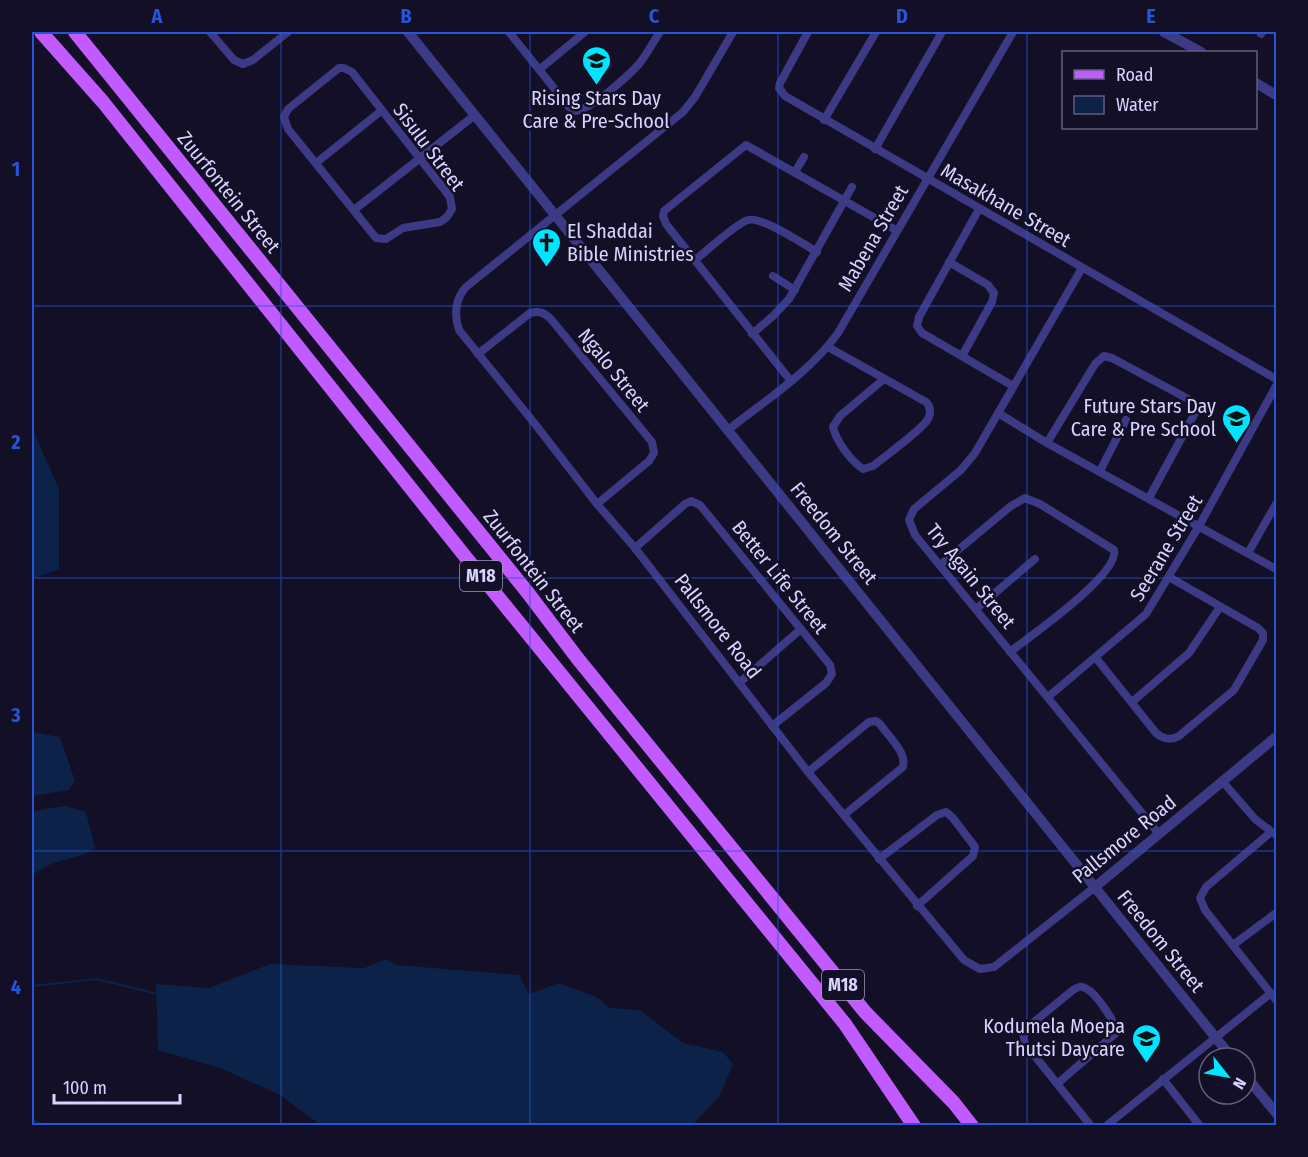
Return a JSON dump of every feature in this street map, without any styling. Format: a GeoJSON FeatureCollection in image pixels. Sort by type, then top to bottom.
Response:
{"type":"FeatureCollection","features":[{"type":"Feature","properties":{"kind":"main road","name":"M18"},"geometry":{"type":"LineString","coordinates":[[41,32],[103,102],[464,555],[845,1024],[914,1125]]}},
{"type":"Feature","properties":{"kind":"main road","name":"Zuurfontein Street"},"geometry":{"type":"LineString","coordinates":[[75,32],[528,593],[578,659],[865,1012],[972,1125]]}},
{"type":"Feature","properties":{"kind":"street"},"geometry":{"type":"LineString","coordinates":[[210,32],[234,60],[243,64],[253,60],[288,32]]}},
{"type":"Feature","properties":{"kind":"street","name":"Freedom Street"},"geometry":{"type":"LineString","coordinates":[[408,32],[1222,1046]]}},
{"type":"Feature","properties":{"kind":"street"},"geometry":{"type":"LineString","coordinates":[[509,32],[569,107],[575,111],[587,108],[633,70],[646,55],[660,32]]}},
{"type":"Feature","properties":{"kind":"street"},"geometry":{"type":"LineString","coordinates":[[540,69],[585,32]]}},
{"type":"Feature","properties":{"kind":"street","name":"Pallsmore Road"},"geometry":{"type":"LineString","coordinates":[[733,32],[695,97],[683,112],[466,288],[458,297],[456,317],[459,330],[597,504],[635,548],[808,772],[917,906],[964,960],[975,968],[985,970],[999,963],[1275,741]]}},
{"type":"Feature","properties":{"kind":"street","name":"Masakhane Street"},"geometry":{"type":"LineString","coordinates":[[808,32],[779,88],[785,96],[1276,379]]}},
{"type":"Feature","properties":{"kind":"street"},"geometry":{"type":"LineString","coordinates":[[824,120],[876,32]]}},
{"type":"Feature","properties":{"kind":"street"},"geometry":{"type":"LineString","coordinates":[[875,149],[942,32]]}},
{"type":"Feature","properties":{"kind":"street","name":"Mabena Street"},"geometry":{"type":"LineString","coordinates":[[728,430],[828,347],[838,333],[1012,32]]}},
{"type":"Feature","properties":{"kind":"street"},"geometry":{"type":"LineString","coordinates":[[1164,32],[1199,51]]}},
{"type":"Feature","properties":{"kind":"street","name":"Sisulu Street"},"geometry":{"type":"LineString","coordinates":[[339,68],[348,69],[381,111],[452,200],[452,209],[444,219],[434,224],[403,228],[383,239],[376,238],[288,129],[284,117],[288,109],[339,68]]}},
{"type":"Feature","properties":{"kind":"street"},"geometry":{"type":"LineString","coordinates":[[1257,84],[1276,95]]}},
{"type":"Feature","properties":{"kind":"street"},"geometry":{"type":"LineString","coordinates":[[316,163],[381,111]]}},
{"type":"Feature","properties":{"kind":"street"},"geometry":{"type":"LineString","coordinates":[[354,210],[475,115]]}},
{"type":"Feature","properties":{"kind":"street"},"geometry":{"type":"LineString","coordinates":[[790,380],[664,220],[663,216],[667,208],[746,145],[896,230]]}},
{"type":"Feature","properties":{"kind":"street"},"geometry":{"type":"LineString","coordinates":[[795,172],[804,157]]}},
{"type":"Feature","properties":{"kind":"street"},"geometry":{"type":"LineString","coordinates":[[752,334],[782,308],[795,290],[852,187]]}},
{"type":"Feature","properties":{"kind":"street"},"geometry":{"type":"LineString","coordinates":[[979,209],[919,317],[917,326],[922,333],[1013,386]]}},
{"type":"Feature","properties":{"kind":"street"},"geometry":{"type":"LineString","coordinates":[[695,260],[741,223],[753,220],[766,224],[816,252]]}},
{"type":"Feature","properties":{"kind":"street"},"geometry":{"type":"LineString","coordinates":[[949,262],[988,285],[994,293],[992,302],[962,356]]}},
{"type":"Feature","properties":{"kind":"street","name":"Try Again Street"},"geometry":{"type":"LineString","coordinates":[[1082,268],[968,463],[919,505],[909,520],[913,530],[940,566],[1159,834]]}},
{"type":"Feature","properties":{"kind":"street"},"geometry":{"type":"LineString","coordinates":[[773,276],[795,290]]}},
{"type":"Feature","properties":{"kind":"street","name":"Ngalo Street"},"geometry":{"type":"LineString","coordinates":[[478,354],[530,314],[544,313],[652,442],[654,453],[648,461],[597,504]]}},
{"type":"Feature","properties":{"kind":"street"},"geometry":{"type":"LineString","coordinates":[[828,347],[926,402],[930,406],[925,423],[873,466],[863,469],[843,446],[833,427],[840,416],[884,379]]}},
{"type":"Feature","properties":{"kind":"street"},"geometry":{"type":"LineString","coordinates":[[1047,443],[1095,364],[1104,356],[1112,358],[1190,400],[1196,405],[1195,413],[1149,498]]}},
{"type":"Feature","properties":{"kind":"street","name":"Seerane Street"},"geometry":{"type":"LineString","coordinates":[[1048,697],[1146,614],[1199,526],[1276,386]]}},
{"type":"Feature","properties":{"kind":"street"},"geometry":{"type":"LineString","coordinates":[[998,412],[1047,443],[1276,569]]}},
{"type":"Feature","properties":{"kind":"street"},"geometry":{"type":"LineString","coordinates":[[1100,471],[1126,420]]}},
{"type":"Feature","properties":{"kind":"street"},"geometry":{"type":"LineString","coordinates":[[940,566],[1011,506],[1025,498],[1040,504],[1114,550],[1113,560],[1093,585],[1010,652]]}},
{"type":"Feature","properties":{"kind":"street","name":"Better Life Street"},"geometry":{"type":"LineString","coordinates":[[635,548],[685,504],[691,501],[697,503],[830,665],[832,674],[826,683],[772,726]]}},
{"type":"Feature","properties":{"kind":"street"},"geometry":{"type":"LineString","coordinates":[[1248,553],[1276,504]]}},
{"type":"Feature","properties":{"kind":"street"},"geometry":{"type":"LineString","coordinates":[[975,609],[1035,559]]}},
{"type":"Feature","properties":{"kind":"street"},"geometry":{"type":"LineString","coordinates":[[1096,658],[1156,733],[1169,740],[1179,736],[1234,690],[1264,636],[1258,628],[1169,577]]}},
{"type":"Feature","properties":{"kind":"street"},"geometry":{"type":"LineString","coordinates":[[1132,702],[1189,653],[1220,607]]}},
{"type":"Feature","properties":{"kind":"street"},"geometry":{"type":"LineString","coordinates":[[739,683],[801,629]]}},
{"type":"Feature","properties":{"kind":"street"},"geometry":{"type":"LineString","coordinates":[[808,772],[869,722],[876,721],[880,724],[901,753],[904,764],[898,772],[844,815]]}},
{"type":"Feature","properties":{"kind":"street"},"geometry":{"type":"LineString","coordinates":[[1106,1125],[1215,1037],[1274,997],[1205,910],[1200,898],[1206,886],[1274,833],[1255,819],[1223,782]]}},
{"type":"Feature","properties":{"kind":"street"},"geometry":{"type":"LineString","coordinates":[[879,859],[936,815],[946,812],[953,818],[975,847],[973,856],[917,906]]}},
{"type":"Feature","properties":{"kind":"street"},"geometry":{"type":"LineString","coordinates":[[1233,945],[1276,913]]}},
{"type":"Feature","properties":{"kind":"street"},"geometry":{"type":"LineString","coordinates":[[1057,1084],[1116,1033],[1115,1022],[1084,987],[1078,986],[1073,990],[1029,1026],[1023,1036],[1026,1046],[1057,1084],[1091,1125]]}},
{"type":"Feature","properties":{"kind":"street"},"geometry":{"type":"LineString","coordinates":[[1163,1079],[1200,1125]]}},
{"type":"Feature","properties":{"kind":"street"},"geometry":{"type":"LineString","coordinates":[[1257,1090],[1276,1113]]}},
{"type":"Feature","properties":{"kind":"water"},"geometry":{"type":"Polygon","coordinates":[[[32,428],[59,489],[59,569],[32,579],[32,428]]]}},
{"type":"Feature","properties":{"kind":"water"},"geometry":{"type":"Polygon","coordinates":[[[32,732],[60,737],[75,781],[69,790],[32,796],[32,732]]]}},
{"type":"Feature","properties":{"kind":"water"},"geometry":{"type":"Polygon","coordinates":[[[65,806],[86,812],[95,848],[54,863],[38,871],[32,877],[32,811],[65,806]]]}},
{"type":"Feature","properties":{"kind":"water"},"geometry":{"type":"Polygon","coordinates":[[[386,959],[396,965],[519,975],[529,994],[559,983],[597,997],[609,1008],[640,1010],[683,1043],[723,1052],[733,1064],[719,1097],[692,1125],[322,1126],[280,1095],[220,1068],[158,1050],[156,984],[209,988],[270,964],[364,968],[386,959]]]}},
{"type":"Feature","properties":{"kind":"waterway"},"geometry":{"type":"LineString","coordinates":[[32,986],[97,979],[158,994]]}},
{"type":"Feature","properties":{"kind":"waterway"},"geometry":{"type":"LineString","coordinates":[[32,1120],[50,1126]]}},
{"type":"Feature","properties":{"kind":"place","name":"Rising Stars Day Care & Pre-School"},"geometry":{"type":"Point","coordinates":[596,86]}},
{"type":"Feature","properties":{"kind":"place","name":"El Shaddai Bible Ministries"},"geometry":{"type":"Point","coordinates":[546,268]}},
{"type":"Feature","properties":{"kind":"place","name":"Future Stars Day Care & Pre School"},"geometry":{"type":"Point","coordinates":[1237,444]}},
{"type":"Feature","properties":{"kind":"place","name":"Kodumela Moepa Thutsi Daycare"},"geometry":{"type":"Point","coordinates":[1146,1064]}}]}
